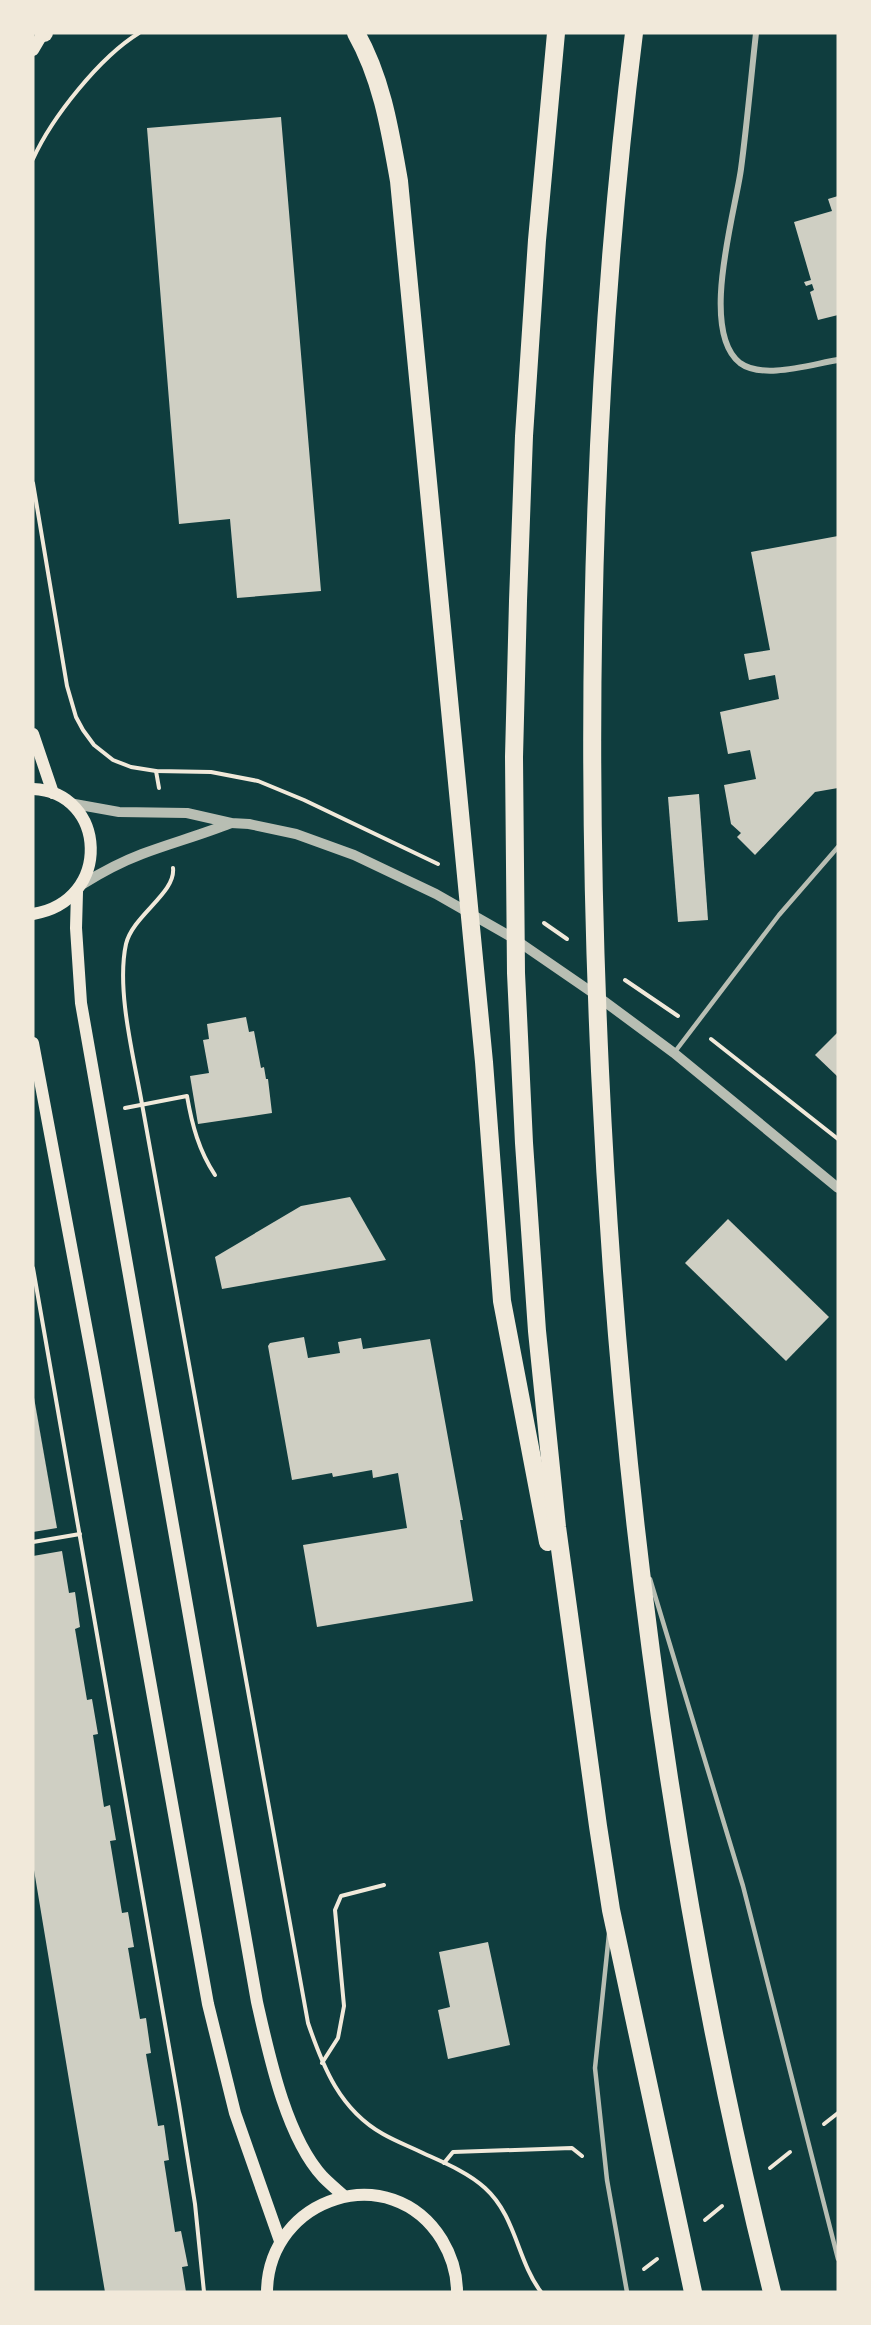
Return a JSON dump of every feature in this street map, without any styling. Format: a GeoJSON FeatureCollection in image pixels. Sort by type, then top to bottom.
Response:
{"type":"FeatureCollection","features":[{"type":"Feature","properties":{"kind":"highway"},"geometry":{"type":"LineString","coordinates":[[356,33],[378,80],[399,181],[483,1050],[502,1301],[585,1737]]}},
{"type":"Feature","properties":{"kind":"highway"},"geometry":{"type":"LineString","coordinates":[[556,33],[537,240],[524,436],[514,757],[516,974],[524,1143],[537,1331],[557,1527],[585,1737],[611,1910],[693,2292]]}},
{"type":"Feature","properties":{"kind":"highway"},"geometry":{"type":"LineString","coordinates":[[634,33],[610,270],[593,598],[591,763],[594,954],[604,1167],[619,1372],[636,1531],[670,1790],[719,2065],[742,2173],[772,2292]]}},
{"type":"Feature","properties":{"kind":"main road"},"geometry":{"type":"LineString","coordinates":[[33,50],[43,33]]}},
{"type":"Feature","properties":{"kind":"main road"},"geometry":{"type":"LineString","coordinates":[[33,734],[53,793]]}},
{"type":"Feature","properties":{"kind":"main road"},"geometry":{"type":"LineString","coordinates":[[33,789],[53,793],[69,803],[81,816],[92,850],[90,867],[80,888],[65,903],[50,911],[33,914]]}},
{"type":"Feature","properties":{"kind":"main road"},"geometry":{"type":"LineString","coordinates":[[80,888],[76,928],[81,1003],[257,2002],[281,2095],[293,2126],[322,2176],[344,2196]]}},
{"type":"Feature","properties":{"kind":"main road"},"geometry":{"type":"LineString","coordinates":[[33,1043],[208,2004],[235,2113],[280,2241]]}},
{"type":"Feature","properties":{"kind":"main road"},"geometry":{"type":"LineString","coordinates":[[267,2292],[267,2278],[272,2259],[280,2241],[292,2225],[307,2212],[324,2202],[344,2196],[364,2195],[385,2197],[404,2204],[436,2230],[447,2248],[454,2268],[457,2292]]}},
{"type":"Feature","properties":{"kind":"street"},"geometry":{"type":"LineString","coordinates":[[756,33],[740,171],[721,288],[723,335],[731,353],[740,363],[751,369],[774,371],[838,360]]}},
{"type":"Feature","properties":{"kind":"street"},"geometry":{"type":"LineString","coordinates":[[69,803],[119,812],[187,813],[296,834],[354,855],[436,894],[496,927],[553,964],[674,1053],[838,1188]]}},
{"type":"Feature","properties":{"kind":"street"},"geometry":{"type":"LineString","coordinates":[[80,888],[114,866],[140,854],[231,823]]}},
{"type":"Feature","properties":{"kind":"lane"},"geometry":{"type":"LineString","coordinates":[[674,1053],[779,915],[838,847]]}},
{"type":"Feature","properties":{"kind":"lane"},"geometry":{"type":"LineString","coordinates":[[636,1531],[743,1886],[838,2259]]}},
{"type":"Feature","properties":{"kind":"lane"},"geometry":{"type":"LineString","coordinates":[[611,1910],[595,2068],[607,2180],[627,2292]]}},
{"type":"Feature","properties":{"kind":"path"},"geometry":{"type":"LineString","coordinates":[[33,159],[89,77],[109,56],[139,33]]}},
{"type":"Feature","properties":{"kind":"path"},"geometry":{"type":"LineString","coordinates":[[33,483],[69,694],[76,717],[94,745],[113,760],[131,767],[156,771],[211,772],[258,781],[304,800],[441,866]]}},
{"type":"Feature","properties":{"kind":"path"},"geometry":{"type":"LineString","coordinates":[[172,858],[174,875],[169,888],[137,922],[126,942],[122,971],[142,1104],[308,2023],[322,2063],[337,2091],[360,2117],[382,2134],[444,2163],[484,2187],[501,2206],[510,2223],[525,2265],[541,2292]]}},
{"type":"Feature","properties":{"kind":"path"},"geometry":{"type":"LineString","coordinates":[[535,917],[568,939]]}},
{"type":"Feature","properties":{"kind":"path"},"geometry":{"type":"LineString","coordinates":[[621,977],[695,1027],[838,1139]]}},
{"type":"Feature","properties":{"kind":"path"},"geometry":{"type":"LineString","coordinates":[[121,1108],[187,1096],[192,1125],[205,1160],[215,1175]]}},
{"type":"Feature","properties":{"kind":"path"},"geometry":{"type":"LineString","coordinates":[[33,1268],[181,2115],[195,2204],[204,2292]]}},
{"type":"Feature","properties":{"kind":"path"},"geometry":{"type":"LineString","coordinates":[[33,1542],[80,1534]]}},
{"type":"Feature","properties":{"kind":"path"},"geometry":{"type":"LineString","coordinates":[[322,2063],[338,2038],[344,2006],[335,1910],[341,1896],[384,1885]]}},
{"type":"Feature","properties":{"kind":"path"},"geometry":{"type":"LineString","coordinates":[[444,2163],[453,2152],[572,2148],[582,2156]]}},
{"type":"Feature","properties":{"kind":"building"},"geometry":{"type":"Polygon","coordinates":[[[281,117],[321,591],[237,598],[230,519],[179,524],[147,128],[281,117]]]}},
{"type":"Feature","properties":{"kind":"building"},"geometry":{"type":"Polygon","coordinates":[[[838,196],[838,315],[818,320],[810,292],[814,290],[812,284],[806,286],[804,282],[811,280],[794,222],[832,211],[828,199],[838,196]]]}},
{"type":"Feature","properties":{"kind":"building"},"geometry":{"type":"Polygon","coordinates":[[[838,536],[838,788],[815,792],[755,855],[737,837],[741,833],[731,824],[724,785],[756,779],[750,750],[728,754],[720,712],[779,699],[775,675],[749,680],[744,654],[770,650],[751,552],[838,536]]]}},
{"type":"Feature","properties":{"kind":"building"},"geometry":{"type":"Polygon","coordinates":[[[699,794],[708,920],[678,922],[668,797],[699,794]]]}},
{"type":"Feature","properties":{"kind":"building"},"geometry":{"type":"Polygon","coordinates":[[[246,1017],[249,1032],[254,1031],[261,1068],[264,1067],[266,1079],[268,1079],[272,1113],[198,1124],[190,1076],[209,1073],[203,1040],[209,1039],[207,1024],[246,1017]]]}},
{"type":"Feature","properties":{"kind":"building"},"geometry":{"type":"Polygon","coordinates":[[[838,1032],[838,1077],[815,1055],[838,1032]]]}},
{"type":"Feature","properties":{"kind":"building"},"geometry":{"type":"Polygon","coordinates":[[[350,1197],[386,1260],[222,1289],[215,1257],[301,1206],[350,1197]]]}},
{"type":"Feature","properties":{"kind":"building"},"geometry":{"type":"Polygon","coordinates":[[[728,1219],[829,1317],[786,1361],[685,1263],[728,1219]]]}},
{"type":"Feature","properties":{"kind":"building"},"geometry":{"type":"Polygon","coordinates":[[[304,1337],[308,1358],[340,1353],[338,1342],[361,1338],[363,1349],[430,1339],[463,1520],[460,1520],[473,1601],[317,1627],[303,1545],[407,1528],[398,1473],[373,1478],[372,1470],[333,1477],[332,1473],[292,1480],[268,1346],[270,1343],[304,1337]]]}},
{"type":"Feature","properties":{"kind":"building"},"geometry":{"type":"Polygon","coordinates":[[[33,1392],[57,1528],[33,1532],[33,1392]]]}},
{"type":"Feature","properties":{"kind":"building"},"geometry":{"type":"Polygon","coordinates":[[[62,1551],[69,1593],[75,1592],[80,1627],[75,1629],[87,1700],[92,1699],[98,1734],[93,1735],[104,1807],[110,1805],[116,1840],[110,1841],[122,1913],[128,1912],[134,1947],[128,1948],[140,2019],[146,2018],[151,2053],[146,2054],[158,2126],[164,2125],[169,2160],[164,2161],[175,2232],[181,2231],[188,2266],[182,2267],[186,2292],[105,2292],[72,2098],[33,1864],[33,1556],[62,1551]]]}},
{"type":"Feature","properties":{"kind":"building"},"geometry":{"type":"Polygon","coordinates":[[[488,1942],[510,2045],[448,2059],[438,2010],[450,2007],[439,1952],[488,1942]]]}}]}
